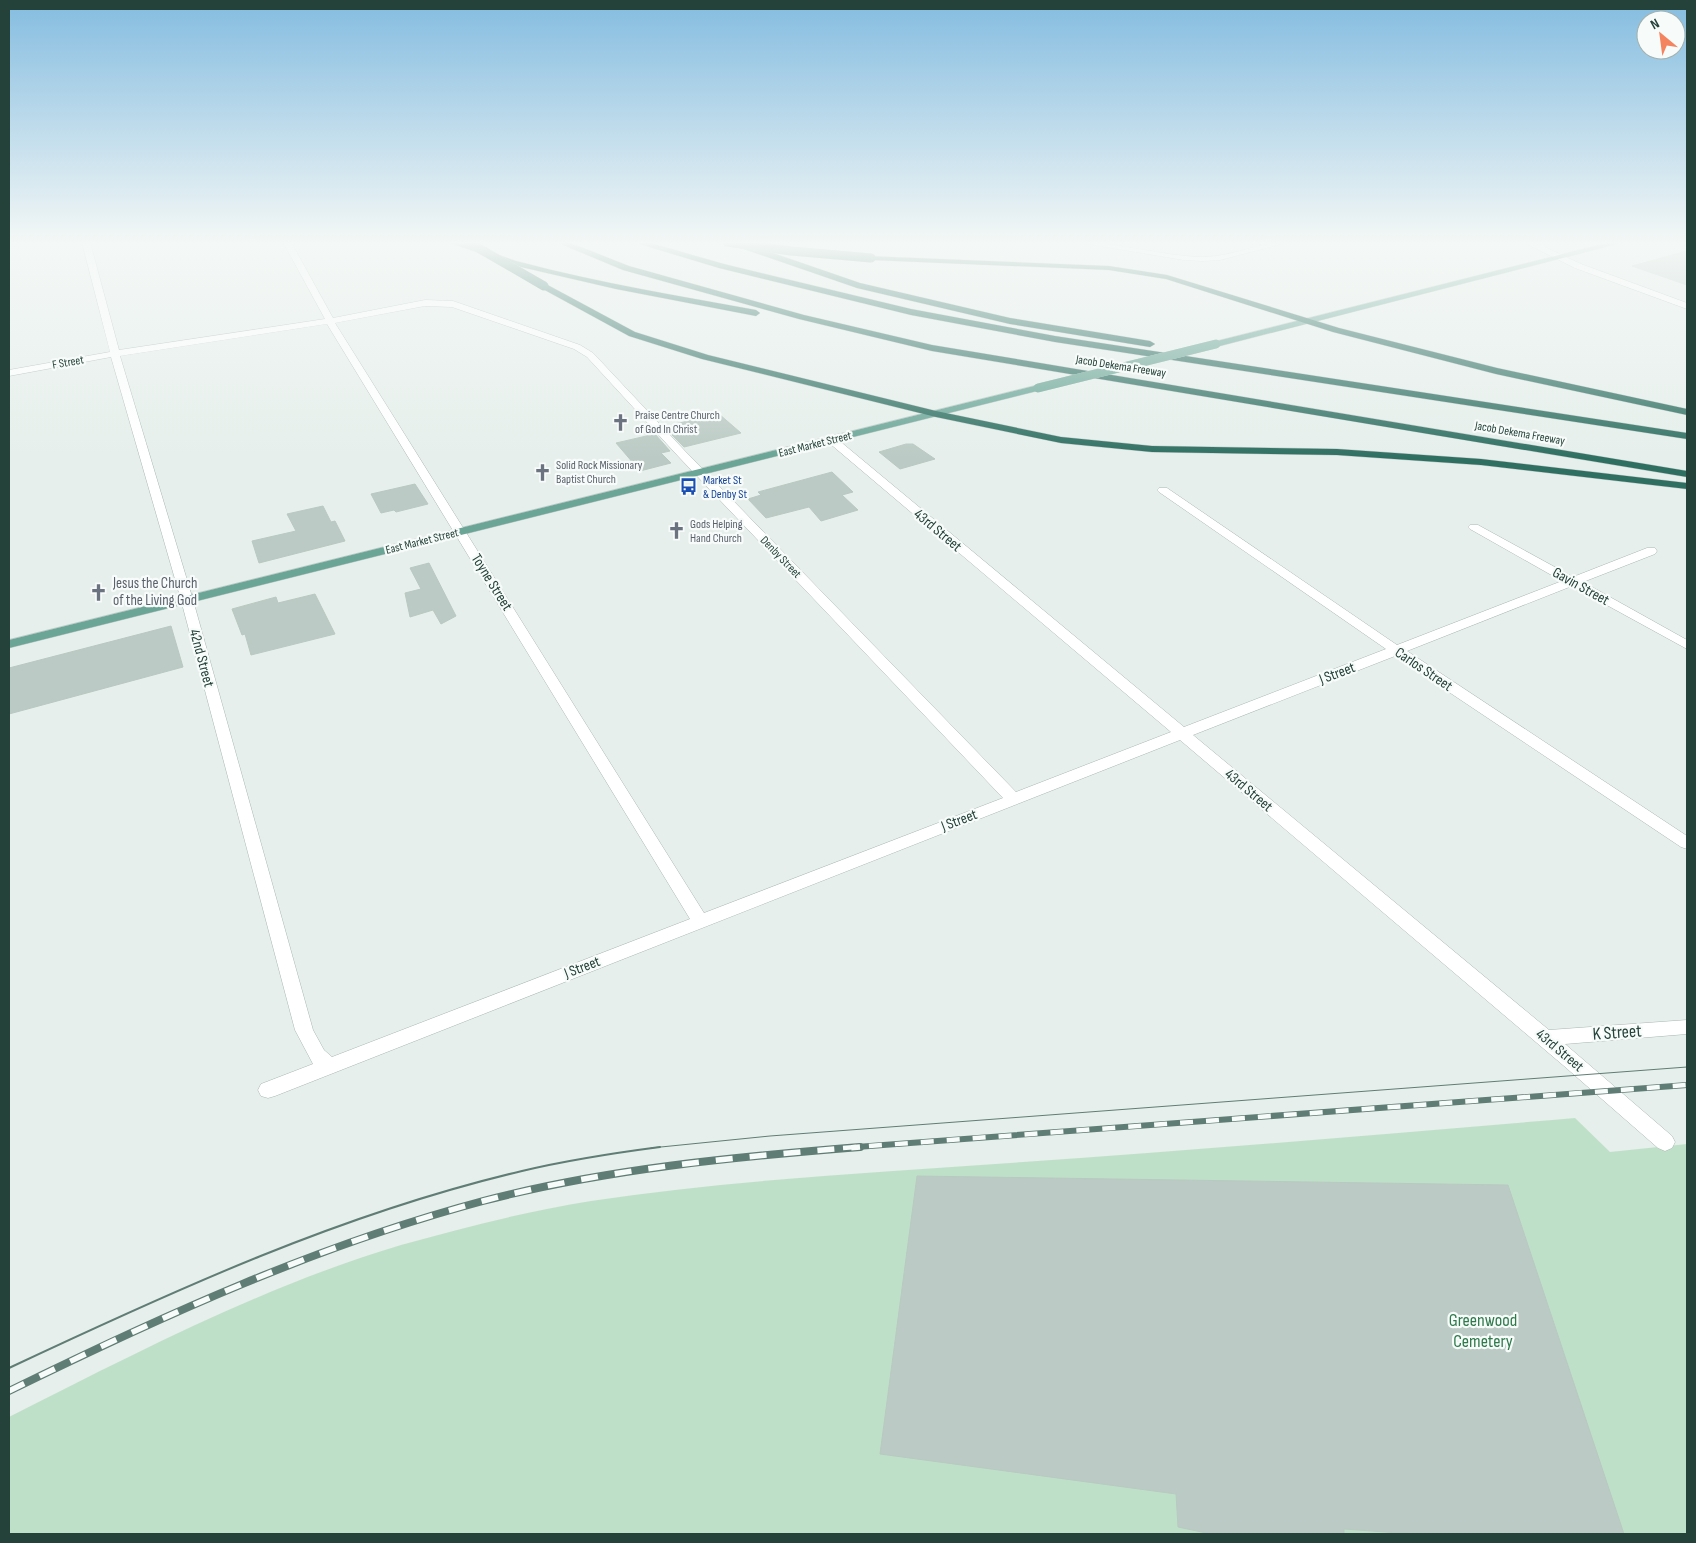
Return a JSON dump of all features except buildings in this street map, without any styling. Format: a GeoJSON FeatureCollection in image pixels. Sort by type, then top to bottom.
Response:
{"type":"FeatureCollection","features":[{"type":"Feature","properties":{"kind":"highway"},"geometry":{"type":"LineString","coordinates":[[595,314],[632,334],[705,358],[936,414],[1061,440],[1152,449],[1337,452],[1471,461],[1687,486]]}},
{"type":"Feature","properties":{"kind":"highway"},"geometry":{"type":"LineString","coordinates":[[759,314],[932,348]]}},
{"type":"Feature","properties":{"kind":"highway","name":"Jacob Dekema Freeway"},"geometry":{"type":"LineString","coordinates":[[791,314],[932,348],[1687,474]]}},
{"type":"Feature","properties":{"kind":"highway","name":"Jacob Dekema Freeway"},"geometry":{"type":"LineString","coordinates":[[921,314],[1056,340],[1323,379],[1687,436]]}},
{"type":"Feature","properties":{"kind":"highway"},"geometry":{"type":"LineString","coordinates":[[980,314],[1010,321],[1306,370],[1558,417]]}},
{"type":"Feature","properties":{"kind":"highway"},"geometry":{"type":"LineString","coordinates":[[1284,314],[1496,371],[1687,412]]}},
{"type":"Feature","properties":{"kind":"main road","name":"East Market Street"},"geometry":{"type":"LineString","coordinates":[[9,644],[1333,314]]}},
{"type":"Feature","properties":{"kind":"street","name":"42nd Street"},"geometry":{"type":"LineString","coordinates":[[105,314],[187,600],[304,1030],[317,1056],[329,1066]]}},
{"type":"Feature","properties":{"kind":"street","name":"Toyne Street"},"geometry":{"type":"LineString","coordinates":[[326,314],[700,921]]}},
{"type":"Feature","properties":{"kind":"street","name":"F Street"},"geometry":{"type":"LineString","coordinates":[[9,373],[115,354],[367,314]]}},
{"type":"Feature","properties":{"kind":"street","name":"Denby Street"},"geometry":{"type":"LineString","coordinates":[[481,314],[577,348],[590,355],[700,473],[1013,799]]}},
{"type":"Feature","properties":{"kind":"street","name":"43rd Street"},"geometry":{"type":"LineString","coordinates":[[832,440],[1546,1038],[1665,1142]]}},
{"type":"Feature","properties":{"kind":"street","name":"Carlos Street"},"geometry":{"type":"LineString","coordinates":[[1163,490],[1396,650],[1687,843]]}},
{"type":"Feature","properties":{"kind":"street","name":"Gavin Street"},"geometry":{"type":"LineString","coordinates":[[1474,527],[1687,645]]}},
{"type":"Feature","properties":{"kind":"street","name":"J Street"},"geometry":{"type":"LineString","coordinates":[[268,1090],[1651,551]]}},
{"type":"Feature","properties":{"kind":"street","name":"K Street"},"geometry":{"type":"LineString","coordinates":[[1546,1038],[1687,1027]]}},
{"type":"Feature","properties":{"kind":"green space","name":"Greenwood Cemetery"},"geometry":{"type":"Polygon","coordinates":[[[1575,1118],[1610,1152],[1687,1144],[1687,1534],[9,1534],[9,1417],[152,1345],[251,1300],[351,1261],[448,1232],[567,1205],[695,1188],[800,1178],[1152,1153],[1575,1118]]]}},
{"type":"Feature","properties":{"kind":"tram line"},"geometry":{"type":"LineString","coordinates":[[658,1147],[770,1136],[1687,1067]]}},
{"type":"Feature","properties":{"kind":"tram line"},"geometry":{"type":"LineString","coordinates":[[9,1368],[197,1282],[325,1231],[455,1188],[522,1171],[591,1157],[658,1147]]}},
{"type":"Feature","properties":{"kind":"tram line"},"geometry":{"type":"LineString","coordinates":[[651,1148],[658,1147]]}},
{"type":"Feature","properties":{"kind":"railway"},"geometry":{"type":"LineString","coordinates":[[843,1148],[1687,1085]]}},
{"type":"Feature","properties":{"kind":"railway"},"geometry":{"type":"LineString","coordinates":[[9,1391],[124,1336],[242,1284],[361,1239],[483,1201],[576,1180],[623,1172],[765,1155],[860,1147]]}},
{"type":"Feature","properties":{"kind":"place","name":"Praise Centre Church of God In Christ"},"geometry":{"type":"Point","coordinates":[621,422]}},
{"type":"Feature","properties":{"kind":"place","name":"Solid Rock Missionary Baptist Church"},"geometry":{"type":"Point","coordinates":[542,472]}},
{"type":"Feature","properties":{"kind":"place","name":"Market St & Denby St"},"geometry":{"type":"Point","coordinates":[689,487]}},
{"type":"Feature","properties":{"kind":"place","name":"Gods Helping Hand Church"},"geometry":{"type":"Point","coordinates":[676,531]}},
{"type":"Feature","properties":{"kind":"place","name":"Jesus the Church of the Living God"},"geometry":{"type":"Point","coordinates":[99,592]}}]}
